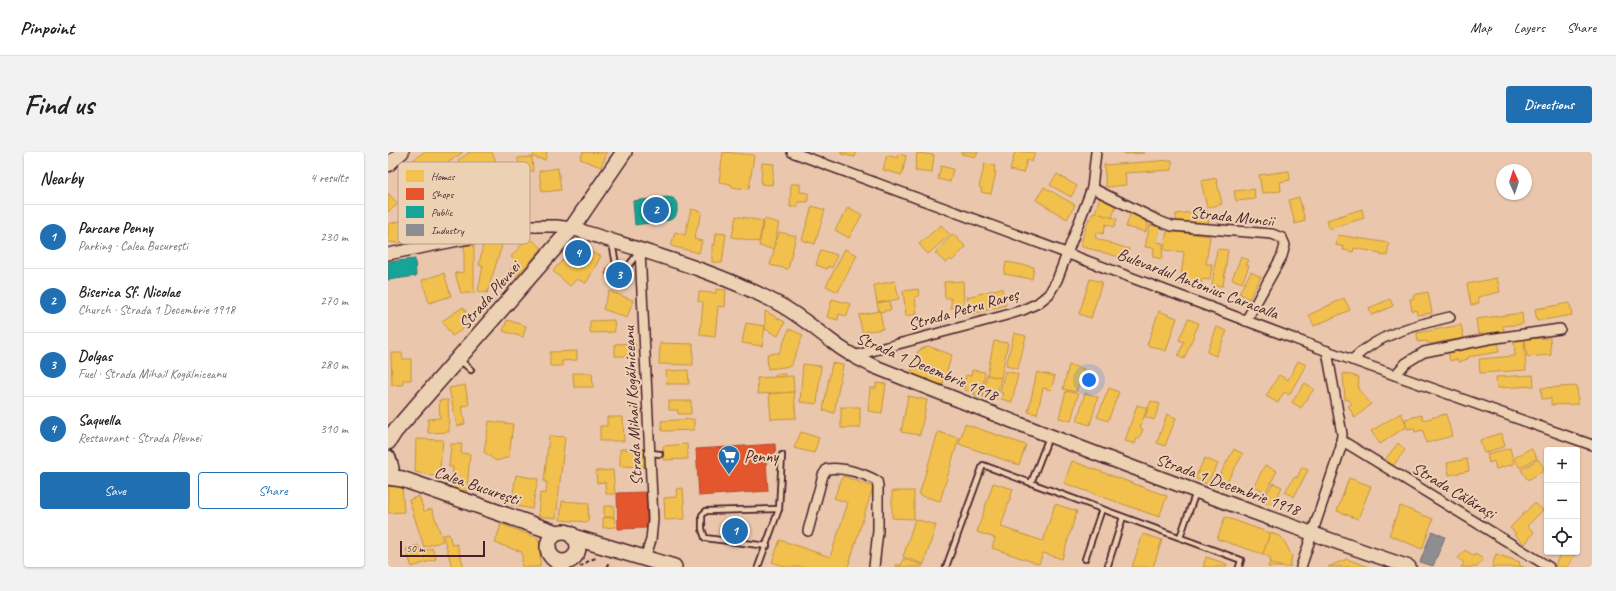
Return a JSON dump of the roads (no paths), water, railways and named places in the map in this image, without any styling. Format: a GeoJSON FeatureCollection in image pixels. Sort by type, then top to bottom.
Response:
{"type":"FeatureCollection","features":[{"type":"Feature","properties":{"kind":"main road"},"geometry":{"type":"LineString","coordinates":[[388,165],[402,152]]}},
{"type":"Feature","properties":{"kind":"main road","name":"Strada Plevnei"},"geometry":{"type":"LineString","coordinates":[[389,444],[395,431],[572,228],[624,152]]}},
{"type":"Feature","properties":{"kind":"main road","name":"Strada 1 Decembrie 1918"},"geometry":{"type":"LineString","coordinates":[[572,228],[722,278],[772,300],[794,312],[853,356],[1049,436],[1196,492],[1408,567]]}},
{"type":"Feature","properties":{"kind":"main road","name":"Calea București"},"geometry":{"type":"LineString","coordinates":[[392,472],[538,527],[552,538]]}},
{"type":"Feature","properties":{"kind":"main road"},"geometry":{"type":"LineString","coordinates":[[562,562],[548,552],[552,538],[566,532],[573,537],[612,553]]}},
{"type":"Feature","properties":{"kind":"main road"},"geometry":{"type":"LineString","coordinates":[[562,562],[578,548],[573,537]]}},
{"type":"Feature","properties":{"kind":"main road"},"geometry":{"type":"LineString","coordinates":[[562,562],[592,550],[645,558],[674,567]]}},
{"type":"Feature","properties":{"kind":"street","name":"Bulevardul Antonius Caracalla"},"geometry":{"type":"LineString","coordinates":[[792,152],[1327,351],[1592,445]]}},
{"type":"Feature","properties":{"kind":"street","name":"Strada Petru Rareș"},"geometry":{"type":"LineString","coordinates":[[853,356],[1028,308],[1038,303],[1048,294],[1057,280],[1092,188],[1096,152]]}},
{"type":"Feature","properties":{"kind":"street","name":"Strada Muncii"},"geometry":{"type":"LineString","coordinates":[[1092,188],[1159,222],[1172,226],[1272,234],[1282,238],[1285,246],[1282,256],[1246,321]]}},
{"type":"Feature","properties":{"kind":"street","name":"Strada 1 Decembrie 1918"},"geometry":{"type":"LineString","coordinates":[[530,226],[556,226],[572,228]]}},
{"type":"Feature","properties":{"kind":"street","name":"Strada 1 Decembrie 1918"},"geometry":{"type":"LineString","coordinates":[[388,254],[438,244]]}},
{"type":"Feature","properties":{"kind":"street","name":"Strada Mihail Kogălniceanu"},"geometry":{"type":"LineString","coordinates":[[640,251],[655,454],[653,519],[650,540],[645,558]]}},
{"type":"Feature","properties":{"kind":"street"},"geometry":{"type":"LineString","coordinates":[[1352,360],[1364,349],[1376,342],[1410,328],[1450,317]]}},
{"type":"Feature","properties":{"kind":"street"},"geometry":{"type":"LineString","coordinates":[[1394,375],[1406,363],[1424,352],[1489,339],[1560,329]]}},
{"type":"Feature","properties":{"kind":"street"},"geometry":{"type":"LineString","coordinates":[[1301,567],[1338,459],[1341,440],[1327,351]]}},
{"type":"Feature","properties":{"kind":"street","name":"Strada Călărași"},"geometry":{"type":"LineString","coordinates":[[1341,440],[1549,567]]}},
{"type":"Feature","properties":{"kind":"street"},"geometry":{"type":"LineString","coordinates":[[808,531],[823,475],[828,469],[835,468],[870,477],[877,481],[878,486],[878,531],[874,567]]}},
{"type":"Feature","properties":{"kind":"lane"},"geometry":{"type":"LineString","coordinates":[[612,241],[616,264],[625,267],[640,251]]}},
{"type":"Feature","properties":{"kind":"lane"},"geometry":{"type":"LineString","coordinates":[[459,359],[471,370]]}},
{"type":"Feature","properties":{"kind":"lane"},"geometry":{"type":"LineString","coordinates":[[1031,482],[1049,436]]}},
{"type":"Feature","properties":{"kind":"lane"},"geometry":{"type":"LineString","coordinates":[[758,567],[767,546],[779,509],[782,455]]}},
{"type":"Feature","properties":{"kind":"lane"},"geometry":{"type":"LineString","coordinates":[[946,567],[983,465],[1241,560],[1239,567]]}},
{"type":"Feature","properties":{"kind":"lane"},"geometry":{"type":"LineString","coordinates":[[1180,537],[1196,492]]}},
{"type":"Feature","properties":{"kind":"lane"},"geometry":{"type":"LineString","coordinates":[[767,546],[705,538],[702,529],[702,515],[706,511],[779,509]]}},
{"type":"Feature","properties":{"kind":"lane"},"geometry":{"type":"LineString","coordinates":[[1085,559],[1102,509]]}},
{"type":"Feature","properties":{"kind":"lane"},"geometry":{"type":"LineString","coordinates":[[1108,565],[1123,517]]}},
{"type":"Feature","properties":{"kind":"place","name":"Biserica Sf. Nicolae"},"geometry":{"type":"Point","coordinates":[656,210]}},
{"type":"Feature","properties":{"kind":"place","name":"Saquella"},"geometry":{"type":"Point","coordinates":[578,253]}},
{"type":"Feature","properties":{"kind":"place","name":"Dolgas"},"geometry":{"type":"Point","coordinates":[619,275]}},
{"type":"Feature","properties":{"kind":"place","name":"Penny"},"geometry":{"type":"Point","coordinates":[729,476]}},
{"type":"Feature","properties":{"kind":"place","name":"Parcare Penny"},"geometry":{"type":"Point","coordinates":[735,531]}}]}
